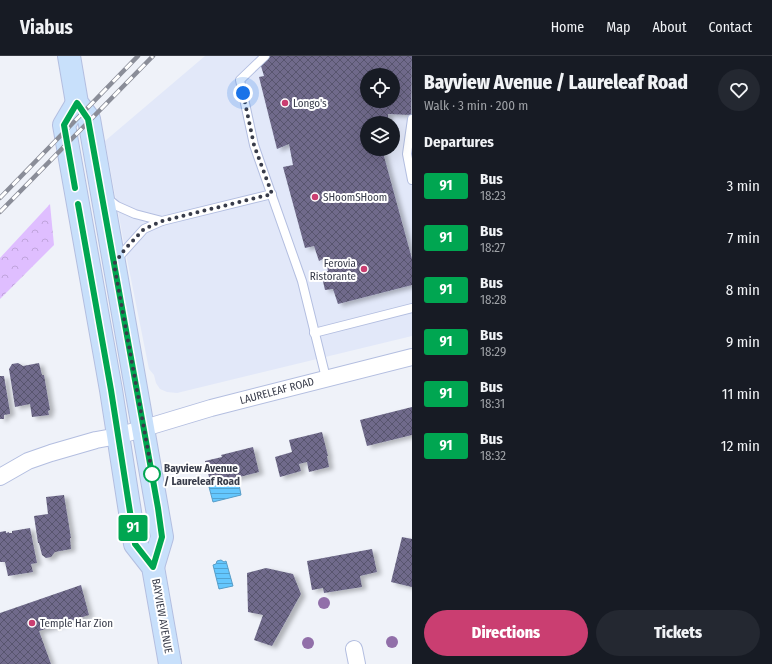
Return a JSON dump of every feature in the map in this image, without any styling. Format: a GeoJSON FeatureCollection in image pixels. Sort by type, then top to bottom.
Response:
{"type":"FeatureCollection","features":[{"type":"Feature","properties":{"kind":"main road","name":"BAYVIEW AVENUE"},"geometry":{"type":"LineString","coordinates":[[69,56],[77,103],[88,119],[162,537],[153,567],[170,664]]}},
{"type":"Feature","properties":{"kind":"main road","name":"BAYVIEW AVENUE"},"geometry":{"type":"LineString","coordinates":[[77,103],[64,125],[111,390],[135,544],[153,567]]}},
{"type":"Feature","properties":{"kind":"street","name":"LAURELEAF ROAD"},"geometry":{"type":"LineString","coordinates":[[0,477],[28,461],[96,440],[118,436],[191,414],[412,357]]}},
{"type":"Feature","properties":{"kind":"lane"},"geometry":{"type":"LineString","coordinates":[[265,56],[240,80],[254,145],[302,281],[326,378]]}},
{"type":"Feature","properties":{"kind":"lane"},"geometry":{"type":"LineString","coordinates":[[412,119],[407,154],[412,180]]}},
{"type":"Feature","properties":{"kind":"lane"},"geometry":{"type":"LineString","coordinates":[[101,192],[117,206],[135,214],[162,221]]}},
{"type":"Feature","properties":{"kind":"lane"},"geometry":{"type":"LineString","coordinates":[[114,264],[125,249],[144,229],[162,221],[272,194]]}},
{"type":"Feature","properties":{"kind":"lane"},"geometry":{"type":"LineString","coordinates":[[314,333],[412,308]]}},
{"type":"Feature","properties":{"kind":"shaded area"},"geometry":{"type":"Polygon","coordinates":[[[205,56],[412,56],[412,336],[177,393],[167,392],[160,389],[156,383],[154,375],[149,369],[105,141],[205,56]]]}},
{"type":"Feature","properties":{"kind":"green space"},"geometry":{"type":"Polygon","coordinates":[[[50,204],[54,245],[0,299],[0,258],[50,204]]]}},
{"type":"Feature","properties":{"kind":"water"},"geometry":{"type":"Polygon","coordinates":[[[238,479],[241,495],[213,502],[209,487],[238,479]]]}},
{"type":"Feature","properties":{"kind":"water"},"geometry":{"type":"Polygon","coordinates":[[[221,560],[224,562],[226,561],[233,586],[219,589],[213,565],[216,564],[217,561],[221,560]]]}},
{"type":"Feature","properties":{"kind":"building"},"geometry":{"type":"Polygon","coordinates":[[[269,56],[412,56],[411,115],[388,114],[388,116],[360,116],[360,156],[384,156],[412,259],[412,285],[338,304],[333,289],[325,290],[321,273],[328,271],[325,258],[319,261],[314,246],[305,248],[283,167],[293,165],[289,144],[277,149],[259,77],[264,76],[261,66],[269,56]]]}},
{"type":"Feature","properties":{"kind":"building"},"geometry":{"type":"Polygon","coordinates":[[[18,363],[23,366],[39,363],[42,375],[44,375],[50,410],[48,411],[49,415],[32,417],[30,404],[15,407],[9,369],[12,364],[18,363]]]}},
{"type":"Feature","properties":{"kind":"building"},"geometry":{"type":"Polygon","coordinates":[[[0,376],[4,376],[10,412],[10,414],[4,415],[4,419],[0,419],[0,376]]]}},
{"type":"Feature","properties":{"kind":"building"},"geometry":{"type":"Polygon","coordinates":[[[412,407],[412,435],[367,446],[360,420],[412,407]]]}},
{"type":"Feature","properties":{"kind":"building"},"geometry":{"type":"Polygon","coordinates":[[[322,432],[329,467],[309,472],[307,462],[299,464],[301,471],[280,477],[275,457],[292,452],[289,440],[322,432]]]}},
{"type":"Feature","properties":{"kind":"building"},"geometry":{"type":"Polygon","coordinates":[[[253,447],[259,472],[228,480],[227,477],[210,481],[205,461],[222,457],[221,455],[253,447]]]}},
{"type":"Feature","properties":{"kind":"building"},"geometry":{"type":"Polygon","coordinates":[[[64,495],[71,538],[71,549],[55,552],[51,557],[46,558],[42,555],[38,543],[34,516],[48,514],[46,497],[64,495]]]}},
{"type":"Feature","properties":{"kind":"building"},"geometry":{"type":"Polygon","coordinates":[[[30,528],[37,563],[31,564],[33,572],[8,576],[5,562],[0,562],[0,532],[6,531],[6,533],[12,533],[12,531],[30,528]]]}},
{"type":"Feature","properties":{"kind":"building"},"geometry":{"type":"Polygon","coordinates":[[[402,537],[412,539],[412,587],[391,582],[402,537]]]}},
{"type":"Feature","properties":{"kind":"building"},"geometry":{"type":"Polygon","coordinates":[[[372,549],[377,572],[360,576],[362,587],[324,593],[323,588],[312,590],[307,561],[372,549]]]}},
{"type":"Feature","properties":{"kind":"building"},"geometry":{"type":"Polygon","coordinates":[[[266,568],[293,574],[301,594],[272,646],[254,640],[263,615],[248,612],[247,573],[266,568]]]}},
{"type":"Feature","properties":{"kind":"building","name":"Temple Har Zion"},"geometry":{"type":"Polygon","coordinates":[[[81,585],[89,615],[39,631],[51,664],[0,664],[0,613],[81,585]]]}},
{"type":"Feature","properties":{"kind":"railway"},"geometry":{"type":"LineString","coordinates":[[0,198],[138,56]]}},
{"type":"Feature","properties":{"kind":"railway"},"geometry":{"type":"LineString","coordinates":[[0,212],[153,56]]}},
{"type":"Feature","properties":{"kind":"bus line","name":"91"},"geometry":{"type":"LineString","coordinates":[[75,188],[64,125],[77,103],[88,119],[158,508],[162,537],[153,567],[135,544],[111,390],[78,204]]}},
{"type":"Feature","properties":{"kind":"place","name":"Longo's"},"geometry":{"type":"Point","coordinates":[285,103]}},
{"type":"Feature","properties":{"kind":"place","name":"SHoomSHoom"},"geometry":{"type":"Point","coordinates":[315,197]}},
{"type":"Feature","properties":{"kind":"place","name":"Ferovia Ristorante"},"geometry":{"type":"Point","coordinates":[364,269]}},
{"type":"Feature","properties":{"kind":"place","name":"Bayview Avenue / Laureleaf Road"},"geometry":{"type":"Point","coordinates":[152,474]}},
{"type":"Feature","properties":{"kind":"place","name":"Temple Har Zion"},"geometry":{"type":"Point","coordinates":[32,623]}},
{"type":"Feature","properties":{"kind":"route"},"geometry":{"type":"LineString","coordinates":[[152,474],[153,478],[135,386],[114,264],[125,249],[144,229],[162,221],[272,194],[254,145],[243,93]]}}]}
